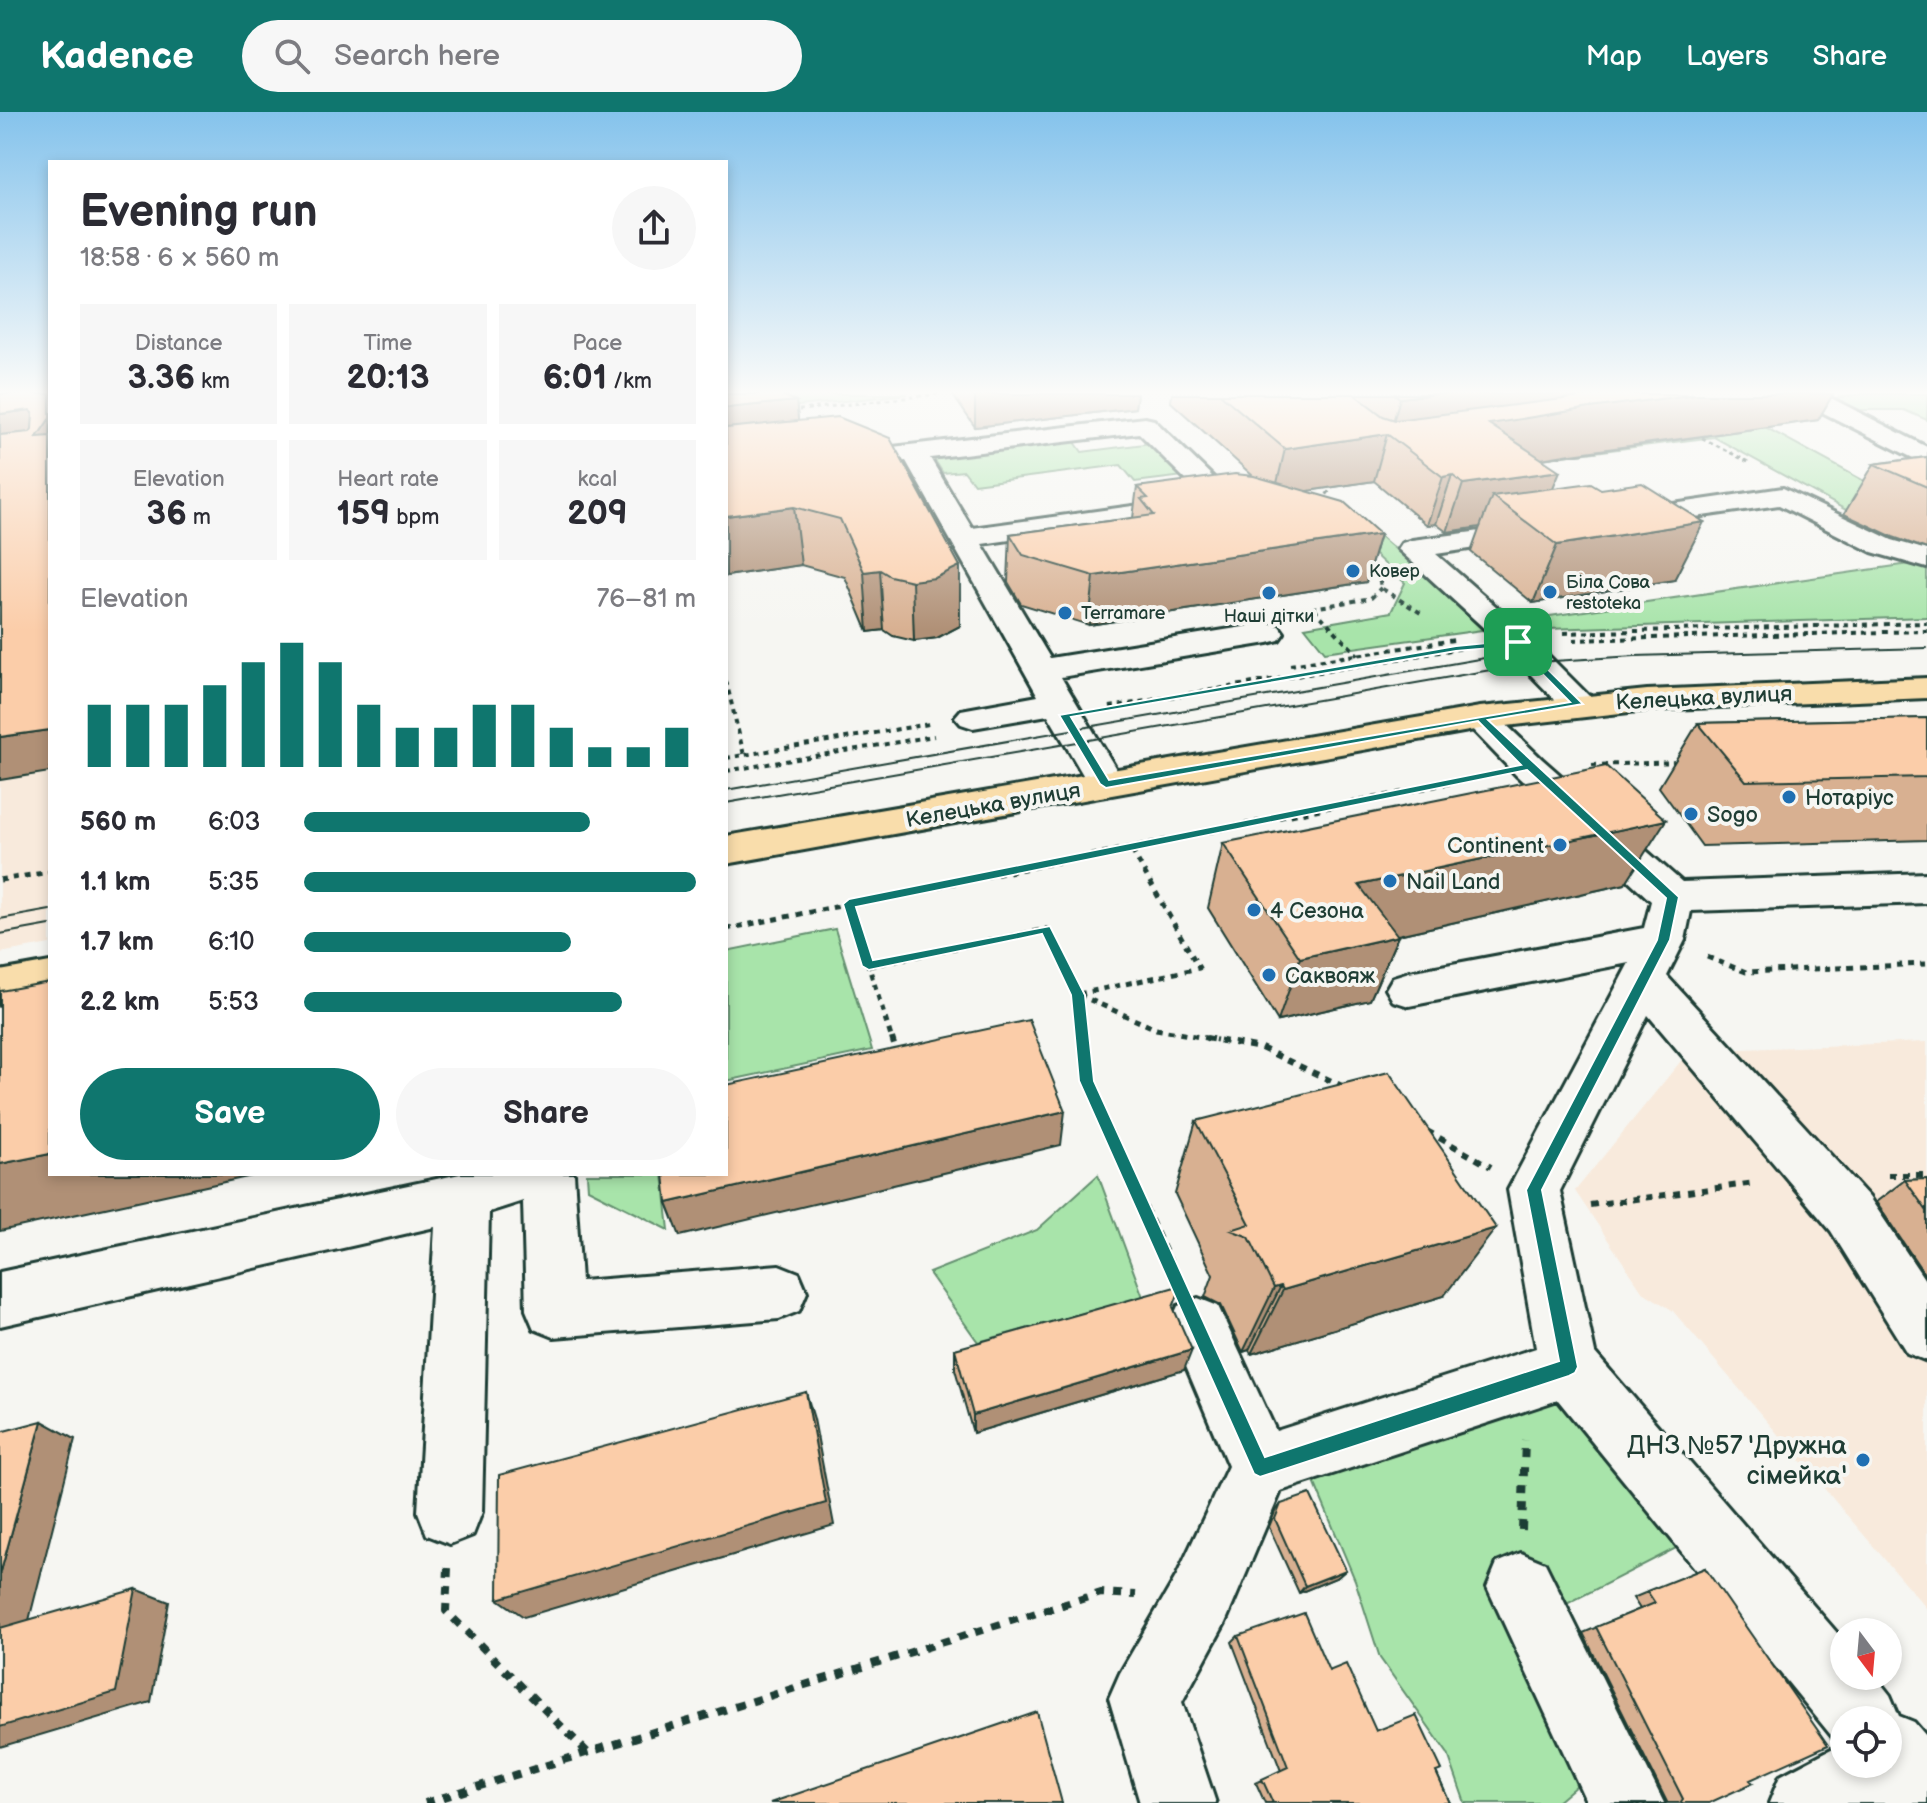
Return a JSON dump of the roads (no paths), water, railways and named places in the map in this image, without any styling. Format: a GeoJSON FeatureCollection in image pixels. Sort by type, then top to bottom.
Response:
{"type":"FeatureCollection","features":[{"type":"Feature","properties":{"kind":"main road","name":"Келецька вулиця"},"geometry":{"type":"LineString","coordinates":[[728,850],[1480,718],[1578,704],[1730,693],[1927,688]]}},
{"type":"Feature","properties":{"kind":"main road"},"geometry":{"type":"LineString","coordinates":[[0,988],[48,979]]}},
{"type":"Feature","properties":{"kind":"lane"},"geometry":{"type":"LineString","coordinates":[[926,473],[1106,784]]}},
{"type":"Feature","properties":{"kind":"lane"},"geometry":{"type":"LineString","coordinates":[[964,538],[1215,500],[1194,473]]}},
{"type":"Feature","properties":{"kind":"lane"},"geometry":{"type":"LineString","coordinates":[[1597,523],[1783,496],[1882,546],[1927,559]]}},
{"type":"Feature","properties":{"kind":"lane"},"geometry":{"type":"LineString","coordinates":[[1566,527],[1412,549],[1518,642],[1578,704]]}},
{"type":"Feature","properties":{"kind":"lane"},"geometry":{"type":"LineString","coordinates":[[1040,670],[1268,633]]}},
{"type":"Feature","properties":{"kind":"lane"},"geometry":{"type":"LineString","coordinates":[[973,717],[1061,709]]}},
{"type":"Feature","properties":{"kind":"lane"},"geometry":{"type":"LineString","coordinates":[[1480,718],[1529,767],[1660,939],[1815,1175],[1850,1214],[1927,1333]]}},
{"type":"Feature","properties":{"kind":"lane"},"geometry":{"type":"LineString","coordinates":[[1409,989],[1927,888]]}},
{"type":"Feature","properties":{"kind":"lane"},"geometry":{"type":"LineString","coordinates":[[1660,939],[1535,1200],[1548,1374],[1844,1706]]}},
{"type":"Feature","properties":{"kind":"lane"},"geometry":{"type":"LineString","coordinates":[[0,1299],[463,1197],[528,1176]]}},
{"type":"Feature","properties":{"kind":"lane"},"geometry":{"type":"LineString","coordinates":[[548,1176],[554,1310],[779,1292]]}},
{"type":"Feature","properties":{"kind":"lane"},"geometry":{"type":"LineString","coordinates":[[450,1512],[463,1197]]}},
{"type":"Feature","properties":{"kind":"lane"},"geometry":{"type":"LineString","coordinates":[[1178,1803],[1145,1698],[1201,1599],[1260,1467],[1198,1326]]}},
{"type":"Feature","properties":{"kind":"lane"},"geometry":{"type":"LineString","coordinates":[[1260,1467],[1548,1374]]}},
{"type":"Feature","properties":{"kind":"lane"},"geometry":{"type":"LineString","coordinates":[[1521,1587],[1626,1803]]}},
{"type":"Feature","properties":{"kind":"lane"},"geometry":{"type":"LineString","coordinates":[[1807,1803],[1852,1778]]}},
{"type":"Feature","properties":{"kind":"tram line"},"geometry":{"type":"LineString","coordinates":[[728,803],[1537,662],[1635,656],[1927,648]]}},
{"type":"Feature","properties":{"kind":"tram line"},"geometry":{"type":"LineString","coordinates":[[728,790],[1496,656]]}},
{"type":"Feature","properties":{"kind":"tram line"},"geometry":{"type":"LineString","coordinates":[[0,919],[48,910]]}},
{"type":"Feature","properties":{"kind":"tram line"},"geometry":{"type":"LineString","coordinates":[[0,934],[48,925]]}},
{"type":"Feature","properties":{"kind":"place","name":"Ковер"},"geometry":{"type":"Point","coordinates":[1353,571]}},
{"type":"Feature","properties":{"kind":"place","name":"Біла Сова restoteka"},"geometry":{"type":"Point","coordinates":[1550,592]}},
{"type":"Feature","properties":{"kind":"place","name":"Наші дітки"},"geometry":{"type":"Point","coordinates":[1269,593]}},
{"type":"Feature","properties":{"kind":"place","name":"Terramare"},"geometry":{"type":"Point","coordinates":[1065,613]}},
{"type":"Feature","properties":{"kind":"place","name":"Нотаріус"},"geometry":{"type":"Point","coordinates":[1789,797]}},
{"type":"Feature","properties":{"kind":"place","name":"Sogo"},"geometry":{"type":"Point","coordinates":[1691,814]}},
{"type":"Feature","properties":{"kind":"place","name":"Continent"},"geometry":{"type":"Point","coordinates":[1560,845]}},
{"type":"Feature","properties":{"kind":"place","name":"Nail Land"},"geometry":{"type":"Point","coordinates":[1390,881]}},
{"type":"Feature","properties":{"kind":"place","name":"4 Сезона"},"geometry":{"type":"Point","coordinates":[1254,910]}},
{"type":"Feature","properties":{"kind":"place","name":"Саквояж"},"geometry":{"type":"Point","coordinates":[1269,975]}},
{"type":"Feature","properties":{"kind":"place","name":"ДНЗ №57 'Дружна сімейка'"},"geometry":{"type":"Point","coordinates":[1863,1460]}}]}
